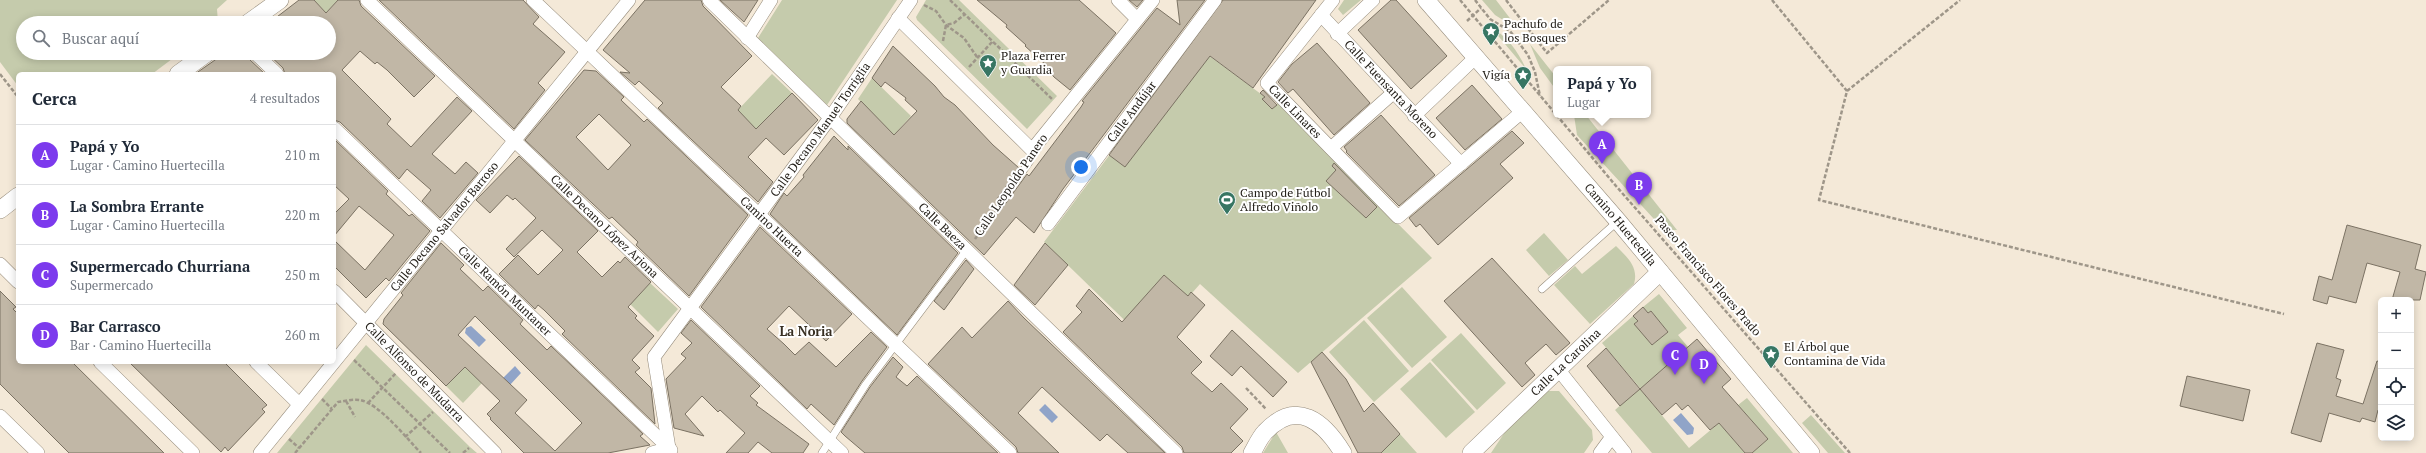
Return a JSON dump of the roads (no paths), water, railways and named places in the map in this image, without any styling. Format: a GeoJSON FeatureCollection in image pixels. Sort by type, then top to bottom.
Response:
{"type":"FeatureCollection","features":[{"type":"Feature","properties":{"kind":"street"},"geometry":{"type":"LineString","coordinates":[[258,16],[280,0]]}},
{"type":"Feature","properties":{"kind":"street","name":"Calle Decano López Arjona"},"geometry":{"type":"LineString","coordinates":[[367,0],[842,453]]}},
{"type":"Feature","properties":{"kind":"street","name":"Camino Huerta"},"geometry":{"type":"LineString","coordinates":[[533,0],[897,344],[1010,453]]}},
{"type":"Feature","properties":{"kind":"street","name":"Calle Decano Salvador Barroso"},"geometry":{"type":"LineString","coordinates":[[336,360],[630,0]]}},
{"type":"Feature","properties":{"kind":"street","name":"Calle Baeza"},"geometry":{"type":"LineString","coordinates":[[709,0],[966,251],[1176,453]]}},
{"type":"Feature","properties":{"kind":"street"},"geometry":{"type":"LineString","coordinates":[[748,38],[771,0]]}},
{"type":"Feature","properties":{"kind":"street","name":"Calle Decano Manuel Torriglia"},"geometry":{"type":"LineString","coordinates":[[673,451],[654,357],[830,118],[911,0]]}},
{"type":"Feature","properties":{"kind":"street"},"geometry":{"type":"LineString","coordinates":[[1118,0],[1137,19]]}},
{"type":"Feature","properties":{"kind":"street","name":"Calle Leopoldo Panero"},"geometry":{"type":"LineString","coordinates":[[1032,150],[1153,0]]}},
{"type":"Feature","properties":{"kind":"street","name":"Calle Andújar"},"geometry":{"type":"LineString","coordinates":[[1048,224],[1215,0]]}},
{"type":"Feature","properties":{"kind":"street","name":"Calle Linares"},"geometry":{"type":"LineString","coordinates":[[1333,0],[1266,83],[1398,217],[1461,164]]}},
{"type":"Feature","properties":{"kind":"street"},"geometry":{"type":"LineString","coordinates":[[1337,34],[1373,0]]}},
{"type":"Feature","properties":{"kind":"street","name":"Camino Huertecilla"},"geometry":{"type":"LineString","coordinates":[[1426,0],[1618,221],[1811,453]]}},
{"type":"Feature","properties":{"kind":"street","name":"Calle Fuensanta Moreno"},"geometry":{"type":"LineString","coordinates":[[1321,15],[1414,116],[1461,164]]}},
{"type":"Feature","properties":{"kind":"street"},"geometry":{"type":"LineString","coordinates":[[898,18],[1032,150]]}},
{"type":"Feature","properties":{"kind":"street"},"geometry":{"type":"LineString","coordinates":[[1414,116],[1476,58]]}},
{"type":"Feature","properties":{"kind":"street"},"geometry":{"type":"LineString","coordinates":[[181,72],[197,60]]}},
{"type":"Feature","properties":{"kind":"street"},"geometry":{"type":"LineString","coordinates":[[262,60],[275,72]]}},
{"type":"Feature","properties":{"kind":"street"},"geometry":{"type":"LineString","coordinates":[[1331,148],[1393,93]]}},
{"type":"Feature","properties":{"kind":"street"},"geometry":{"type":"LineString","coordinates":[[1461,164],[1523,111]]}},
{"type":"Feature","properties":{"kind":"street","name":"Calle Ramón Muntaner"},"geometry":{"type":"LineString","coordinates":[[336,130],[673,451]]}},
{"type":"Feature","properties":{"kind":"street"},"geometry":{"type":"LineString","coordinates":[[0,210],[16,198]]}},
{"type":"Feature","properties":{"kind":"street"},"geometry":{"type":"LineString","coordinates":[[0,264],[16,280]]}},
{"type":"Feature","properties":{"kind":"street","name":"Calle La Carolina"},"geometry":{"type":"LineString","coordinates":[[1471,453],[1660,272]]}},
{"type":"Feature","properties":{"kind":"street","name":"Calle Alfonso de Mudarra"},"geometry":{"type":"LineString","coordinates":[[336,293],[495,453]]}},
{"type":"Feature","properties":{"kind":"street"},"geometry":{"type":"LineString","coordinates":[[102,364],[193,453]]}},
{"type":"Feature","properties":{"kind":"street"},"geometry":{"type":"LineString","coordinates":[[258,364],[299,404]]}},
{"type":"Feature","properties":{"kind":"street","name":"Calle Decano Salvador Barroso"},"geometry":{"type":"LineString","coordinates":[[260,453],[333,364]]}},
{"type":"Feature","properties":{"kind":"street"},"geometry":{"type":"LineString","coordinates":[[1558,369],[1611,438],[1625,453]]}},
{"type":"Feature","properties":{"kind":"street"},"geometry":{"type":"LineString","coordinates":[[0,416],[38,453]]}},
{"type":"Feature","properties":{"kind":"street"},"geometry":{"type":"LineString","coordinates":[[1252,453],[1264,432],[1283,419],[1290,422],[1301,416],[1313,419],[1330,433],[1343,453]]}},
{"type":"Feature","properties":{"kind":"street"},"geometry":{"type":"LineString","coordinates":[[1600,453],[1611,438]]}},
{"type":"Feature","properties":{"kind":"street"},"geometry":{"type":"LineString","coordinates":[[652,453],[673,451]]}},
{"type":"Feature","properties":{"kind":"lane","name":"Calle Leopoldo Panero"},"geometry":{"type":"LineString","coordinates":[[1001,202],[1030,161],[1032,150]]}},
{"type":"Feature","properties":{"kind":"lane"},"geometry":{"type":"LineString","coordinates":[[1542,289],[1618,221]]}},
{"type":"Feature","properties":{"kind":"lane"},"geometry":{"type":"LineString","coordinates":[[822,453],[866,384],[966,251]]}},
{"type":"Feature","properties":{"kind":"water"},"geometry":{"type":"Polygon","coordinates":[[[471,326],[486,340],[479,347],[465,333],[466,328],[471,326]]]}},
{"type":"Feature","properties":{"kind":"water"},"geometry":{"type":"Polygon","coordinates":[[[515,366],[521,373],[510,385],[503,378],[515,366]]]}},
{"type":"Feature","properties":{"kind":"water"},"geometry":{"type":"Polygon","coordinates":[[[1045,404],[1058,417],[1052,423],[1039,410],[1045,404]]]}},
{"type":"Feature","properties":{"kind":"water"},"geometry":{"type":"Polygon","coordinates":[[[1681,413],[1694,428],[1693,434],[1687,435],[1673,420],[1681,413]]]}},
{"type":"Feature","properties":{"kind":"place","name":"Pachufo de los Bosques"},"geometry":{"type":"Point","coordinates":[1491,46]}},
{"type":"Feature","properties":{"kind":"place","name":"Plaza Ferrer y Guardia"},"geometry":{"type":"Point","coordinates":[988,78]}},
{"type":"Feature","properties":{"kind":"place","name":"Vigía"},"geometry":{"type":"Point","coordinates":[1523,90]}},
{"type":"Feature","properties":{"kind":"place","name":"Papá y Yo"},"geometry":{"type":"Point","coordinates":[1602,164]}},
{"type":"Feature","properties":{"kind":"place","name":"La Sombra Errante"},"geometry":{"type":"Point","coordinates":[1639,205]}},
{"type":"Feature","properties":{"kind":"place","name":"Campo de Fútbol Alfredo Viñolo"},"geometry":{"type":"Point","coordinates":[1227,215]}},
{"type":"Feature","properties":{"kind":"place","name":"El Árbol que Contamina de Vida"},"geometry":{"type":"Point","coordinates":[1771,369]}},
{"type":"Feature","properties":{"kind":"place","name":"Supermercado Churriana"},"geometry":{"type":"Point","coordinates":[1675,375]}},
{"type":"Feature","properties":{"kind":"place","name":"Bar Carrasco"},"geometry":{"type":"Point","coordinates":[1704,384]}},
{"type":"Feature","properties":{"kind":"district","name":"La Noria"},"geometry":{"type":"Point","coordinates":[806,331]}}]}
